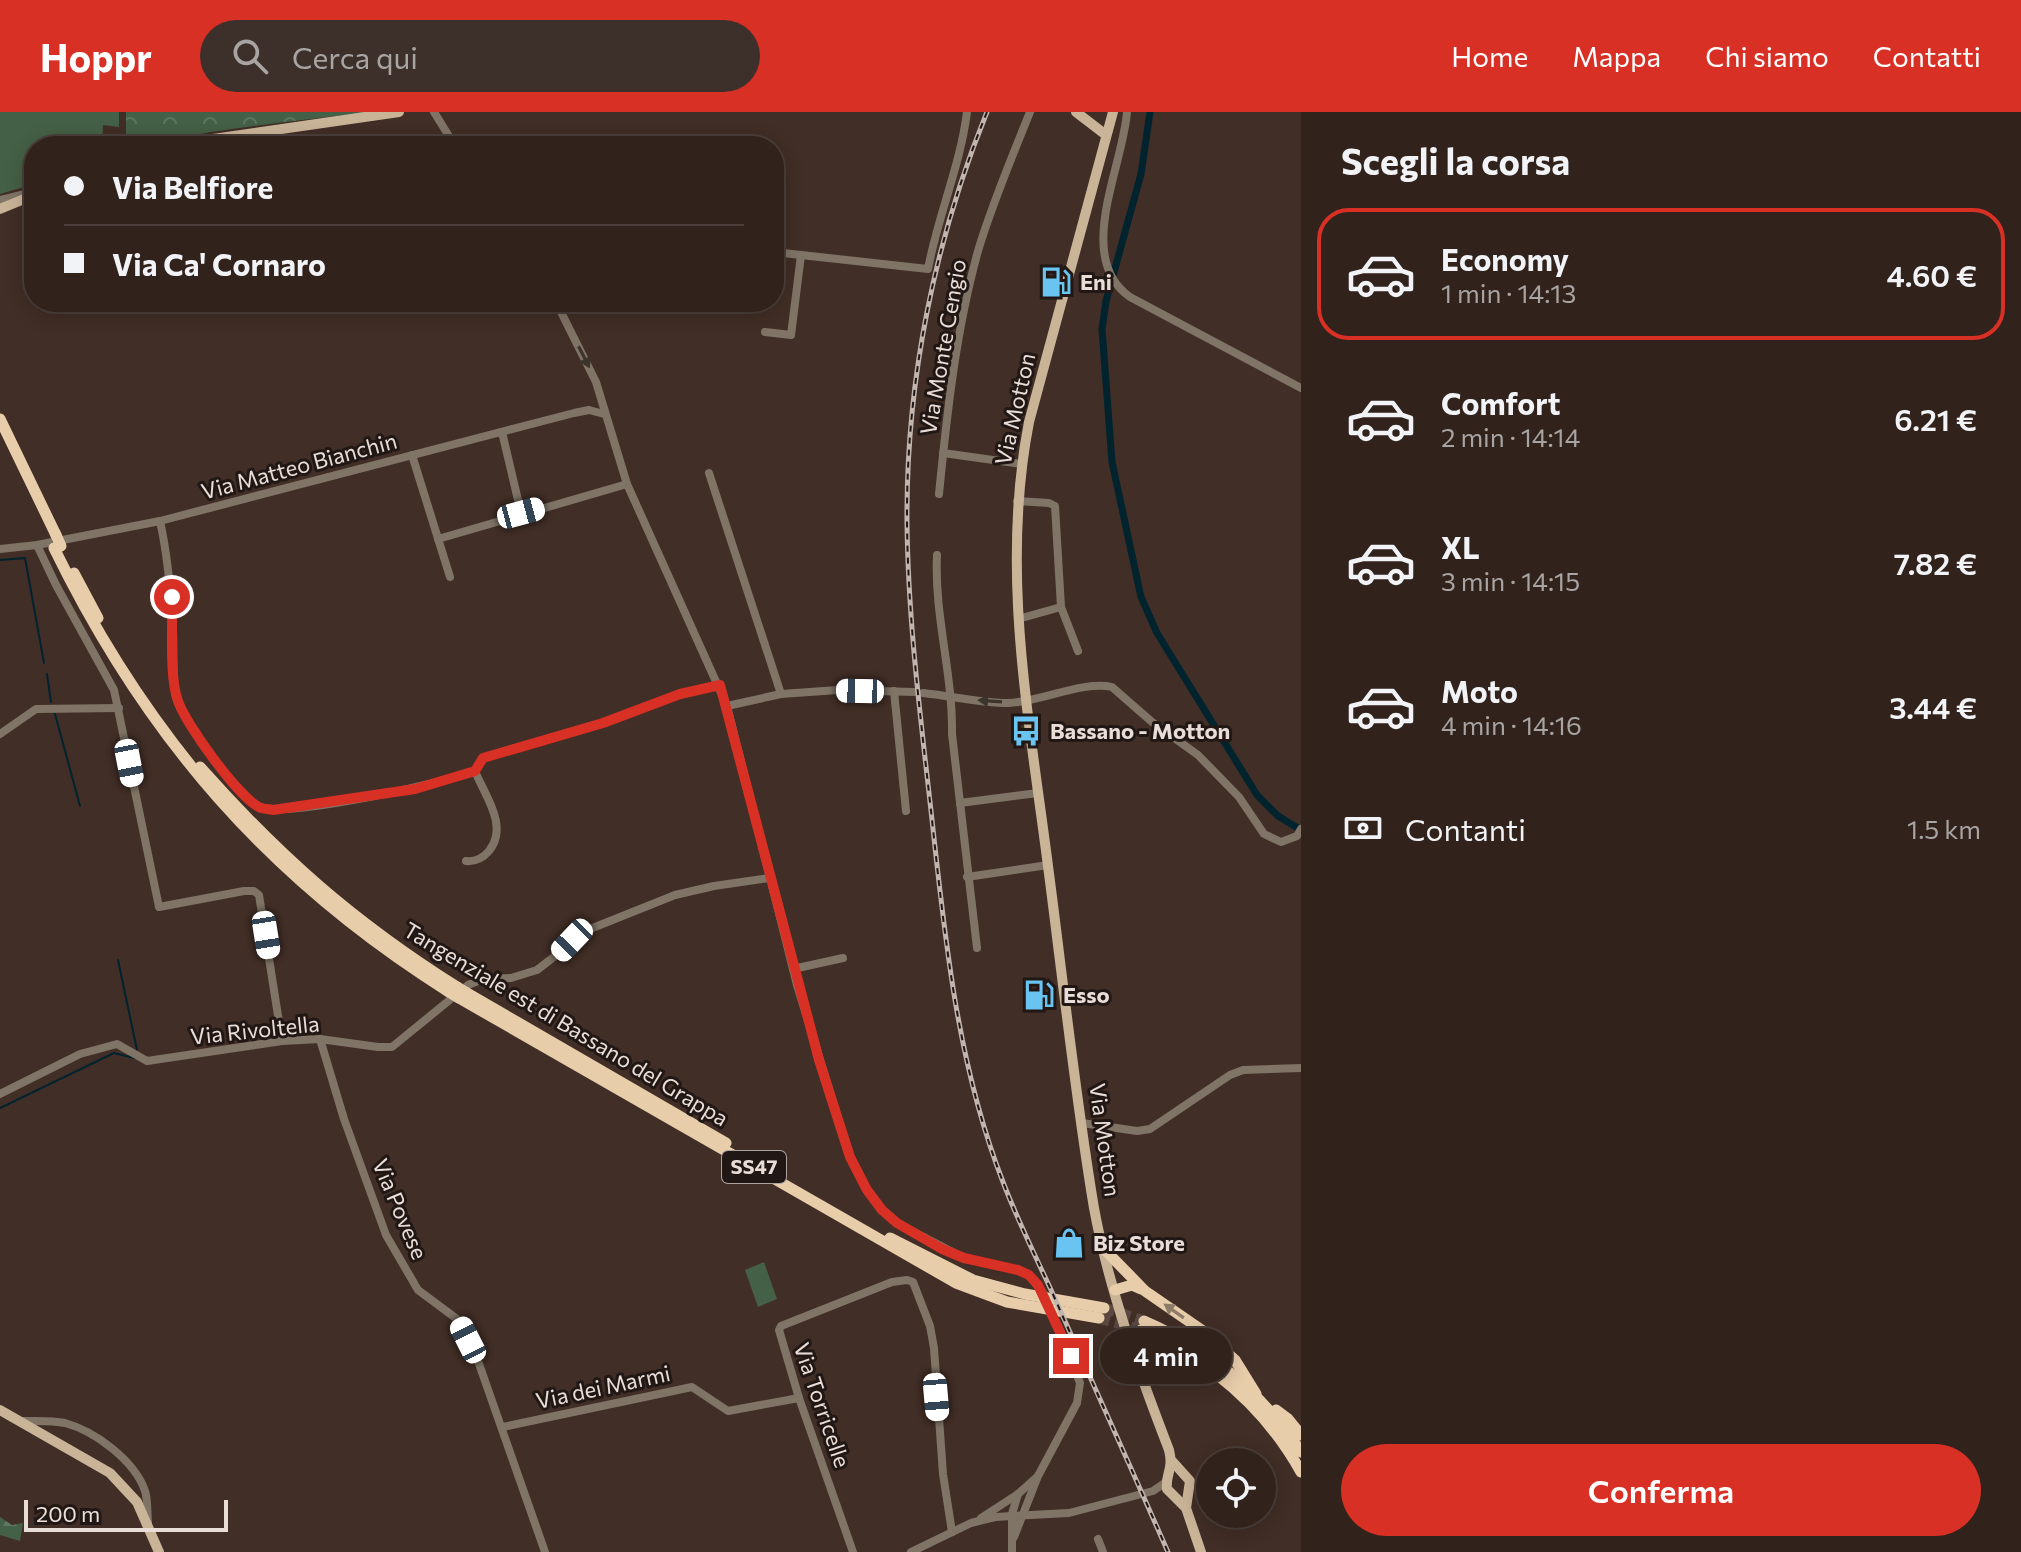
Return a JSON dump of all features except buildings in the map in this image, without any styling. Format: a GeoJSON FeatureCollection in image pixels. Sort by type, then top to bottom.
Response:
{"type":"FeatureCollection","features":[{"type":"Feature","properties":{"kind":"highway","name":"Tangenziale est di Bassano del Grappa"},"geometry":{"type":"LineString","coordinates":[[0,419],[82,605],[142,702],[216,797],[264,848],[327,905],[401,961],[956,1283],[1007,1302],[1102,1313]]}},
{"type":"Feature","properties":{"kind":"highway","name":"Tangenziale est di Bassano del Grappa"},"geometry":{"type":"LineString","coordinates":[[0,433],[55,541]]}},
{"type":"Feature","properties":{"kind":"highway"},"geometry":{"type":"LineString","coordinates":[[1104,1249],[1145,1291]]}},
{"type":"Feature","properties":{"kind":"highway"},"geometry":{"type":"LineString","coordinates":[[1115,1290],[1132,1285],[1145,1291],[1203,1331],[1235,1360],[1301,1452]]}},
{"type":"Feature","properties":{"kind":"highway"},"geometry":{"type":"LineString","coordinates":[[1301,1435],[1288,1419],[1196,1346],[1143,1325],[1236,1389],[1269,1425],[1301,1472]]}},
{"type":"Feature","properties":{"kind":"main road"},"geometry":{"type":"LineString","coordinates":[[233,136],[399,112]]}},
{"type":"Feature","properties":{"kind":"main road"},"geometry":{"type":"LineString","coordinates":[[1076,112],[1106,135]]}},
{"type":"Feature","properties":{"kind":"main road","name":"Via Motton"},"geometry":{"type":"LineString","coordinates":[[1113,112],[1029,422],[1017,501],[1015,597],[1038,793],[1095,1209],[1115,1290],[1171,1459],[1172,1477]]}},
{"type":"Feature","properties":{"kind":"main road"},"geometry":{"type":"LineString","coordinates":[[0,209],[24,198]]}},
{"type":"Feature","properties":{"kind":"main road"},"geometry":{"type":"LineString","coordinates":[[0,1410],[110,1473],[137,1502],[159,1552]]}},
{"type":"Feature","properties":{"kind":"main road"},"geometry":{"type":"LineString","coordinates":[[1186,1508],[1190,1481],[1172,1477],[1174,1496],[1186,1508],[1201,1552]]}},
{"type":"Feature","properties":{"kind":"main road"},"geometry":{"type":"LineString","coordinates":[[1174,1496],[1184,1496],[1189,1491]]}},
{"type":"Feature","properties":{"kind":"street"},"geometry":{"type":"LineString","coordinates":[[434,112],[449,136]]}},
{"type":"Feature","properties":{"kind":"street"},"geometry":{"type":"LineString","coordinates":[[784,253],[928,269],[935,231],[956,170],[967,112]]}},
{"type":"Feature","properties":{"kind":"street","name":"Via Monte Cengio"},"geometry":{"type":"LineString","coordinates":[[939,494],[955,361],[978,251],[1030,112]]}},
{"type":"Feature","properties":{"kind":"street"},"geometry":{"type":"LineString","coordinates":[[1127,112],[1103,228],[1104,260],[1109,276],[1130,297],[1301,388]]}},
{"type":"Feature","properties":{"kind":"street"},"geometry":{"type":"LineString","coordinates":[[0,200],[24,196]]}},
{"type":"Feature","properties":{"kind":"street"},"geometry":{"type":"LineString","coordinates":[[765,332],[791,335],[801,255]]}},
{"type":"Feature","properties":{"kind":"street"},"geometry":{"type":"LineString","coordinates":[[561,312],[596,382],[627,484],[720,685],[793,969],[850,1157],[867,1190],[882,1210],[907,1229],[964,1258],[1029,1275],[1043,1293],[1080,1383],[1077,1403],[1038,1476],[1014,1537]]}},
{"type":"Feature","properties":{"kind":"street","name":"Via Matteo Bianchin"},"geometry":{"type":"LineString","coordinates":[[0,549],[37,545],[160,521],[589,410],[604,414]]}},
{"type":"Feature","properties":{"kind":"street"},"geometry":{"type":"LineString","coordinates":[[502,432],[521,513]]}},
{"type":"Feature","properties":{"kind":"street","name":"Via Monte Cengio"},"geometry":{"type":"LineString","coordinates":[[943,453],[1021,464]]}},
{"type":"Feature","properties":{"kind":"street"},"geometry":{"type":"LineString","coordinates":[[412,455],[450,577]]}},
{"type":"Feature","properties":{"kind":"street"},"geometry":{"type":"LineString","coordinates":[[709,473],[781,694]]}},
{"type":"Feature","properties":{"kind":"street"},"geometry":{"type":"LineString","coordinates":[[438,539],[627,484]]}},
{"type":"Feature","properties":{"kind":"street"},"geometry":{"type":"LineString","coordinates":[[1017,501],[1055,506],[1061,607],[1078,651]]}},
{"type":"Feature","properties":{"kind":"street"},"geometry":{"type":"LineString","coordinates":[[160,521],[172,597],[177,700],[201,740],[249,799],[260,807],[273,810],[415,789],[475,771],[483,758],[588,728],[680,694],[720,685]]}},
{"type":"Feature","properties":{"kind":"street"},"geometry":{"type":"LineString","coordinates":[[37,545],[114,690],[159,907],[244,891],[254,891],[259,895],[282,1041]]}},
{"type":"Feature","properties":{"kind":"street"},"geometry":{"type":"LineString","coordinates":[[937,555],[945,665],[953,699],[952,734],[977,948]]}},
{"type":"Feature","properties":{"kind":"street"},"geometry":{"type":"LineString","coordinates":[[1018,619],[1061,607]]}},
{"type":"Feature","properties":{"kind":"street"},"geometry":{"type":"LineString","coordinates":[[727,706],[781,694],[838,690],[894,691],[1011,703],[1094,687],[1112,687],[1152,722],[1198,755],[1239,797],[1264,834],[1281,842],[1299,832]]}},
{"type":"Feature","properties":{"kind":"street"},"geometry":{"type":"LineString","coordinates":[[894,691],[906,811]]}},
{"type":"Feature","properties":{"kind":"street"},"geometry":{"type":"LineString","coordinates":[[0,734],[36,709],[119,708]]}},
{"type":"Feature","properties":{"kind":"street"},"geometry":{"type":"LineString","coordinates":[[466,861],[482,858],[497,839],[495,815],[475,771]]}},
{"type":"Feature","properties":{"kind":"street"},"geometry":{"type":"LineString","coordinates":[[960,803],[1038,793]]}},
{"type":"Feature","properties":{"kind":"street"},"geometry":{"type":"LineString","coordinates":[[967,877],[1048,865]]}},
{"type":"Feature","properties":{"kind":"street","name":"Via Rivoltella"},"geometry":{"type":"LineString","coordinates":[[0,1094],[80,1054],[117,1044],[147,1061],[282,1041],[320,1039],[392,1047],[468,985],[483,979],[511,978],[537,970],[590,929],[675,895],[769,878]]}},
{"type":"Feature","properties":{"kind":"street"},"geometry":{"type":"LineString","coordinates":[[793,969],[843,958]]}},
{"type":"Feature","properties":{"kind":"street","name":"Via Povese"},"geometry":{"type":"LineString","coordinates":[[320,1039],[344,1119],[386,1235],[418,1290],[457,1319],[478,1361],[503,1427],[545,1552]]}},
{"type":"Feature","properties":{"kind":"street"},"geometry":{"type":"LineString","coordinates":[[1082,1123],[1137,1131],[1150,1129],[1230,1075],[1243,1070],[1301,1068]]}},
{"type":"Feature","properties":{"kind":"street","name":"Via Torricelle"},"geometry":{"type":"LineString","coordinates":[[853,1552],[779,1336],[781,1326],[892,1282],[913,1282],[930,1326],[943,1474],[952,1532]]}},
{"type":"Feature","properties":{"kind":"street","name":"Via dei Marmi"},"geometry":{"type":"LineString","coordinates":[[503,1427],[692,1387],[728,1411],[799,1398]]}},
{"type":"Feature","properties":{"kind":"street"},"geometry":{"type":"LineString","coordinates":[[21,1421],[43,1420],[67,1424],[94,1437],[118,1455],[137,1475],[145,1492],[149,1529]]}},
{"type":"Feature","properties":{"kind":"street"},"geometry":{"type":"LineString","coordinates":[[911,1552],[971,1523],[1018,1494],[1038,1476]]}},
{"type":"Feature","properties":{"kind":"street"},"geometry":{"type":"LineString","coordinates":[[971,1523],[1012,1514],[1069,1513],[1153,1491],[1172,1477]]}},
{"type":"Feature","properties":{"kind":"street"},"geometry":{"type":"LineString","coordinates":[[1153,1491],[1174,1496]]}},
{"type":"Feature","properties":{"kind":"street"},"geometry":{"type":"LineString","coordinates":[[1012,1552],[1012,1514],[1018,1494]]}},
{"type":"Feature","properties":{"kind":"street"},"geometry":{"type":"LineString","coordinates":[[1098,1539],[1103,1552]]}},
{"type":"Feature","properties":{"kind":"green space"},"geometry":{"type":"Polygon","coordinates":[[[0,112],[119,112],[119,127],[103,125],[102,136],[24,136],[24,187],[0,194],[0,112]]]}},
{"type":"Feature","properties":{"kind":"green space"},"geometry":{"type":"Polygon","coordinates":[[[126,112],[372,112],[192,136],[126,136],[126,112]]]}},
{"type":"Feature","properties":{"kind":"green space"},"geometry":{"type":"Polygon","coordinates":[[[764,1262],[777,1299],[758,1307],[745,1270],[764,1262]]]}},
{"type":"Feature","properties":{"kind":"green space"},"geometry":{"type":"Polygon","coordinates":[[[0,1517],[12,1525],[23,1523],[20,1541],[0,1535],[0,1517]]]}},
{"type":"Feature","properties":{"kind":"waterway"},"geometry":{"type":"LineString","coordinates":[[1150,112],[1141,174],[1106,301],[1102,329],[1112,462],[1141,597],[1157,633],[1257,795],[1278,816],[1301,830]]}},
{"type":"Feature","properties":{"kind":"waterway"},"geometry":{"type":"LineString","coordinates":[[0,560],[25,558],[44,663]]}},
{"type":"Feature","properties":{"kind":"waterway"},"geometry":{"type":"LineString","coordinates":[[47,674],[51,702]]}},
{"type":"Feature","properties":{"kind":"waterway"},"geometry":{"type":"LineString","coordinates":[[55,714],[80,806]]}},
{"type":"Feature","properties":{"kind":"waterway"},"geometry":{"type":"LineString","coordinates":[[118,960],[137,1050]]}},
{"type":"Feature","properties":{"kind":"waterway"},"geometry":{"type":"LineString","coordinates":[[0,1108],[114,1053],[134,1058]]}},
{"type":"Feature","properties":{"kind":"tunnel"},"geometry":{"type":"LineString","coordinates":[[1104,1308],[1144,1321]]}},
{"type":"Feature","properties":{"kind":"tunnel"},"geometry":{"type":"LineString","coordinates":[[1099,1318],[1141,1330]]}},
{"type":"Feature","properties":{"kind":"railway"},"geometry":{"type":"LineString","coordinates":[[987,112],[968,161],[938,262],[918,365],[908,470],[908,561],[913,638],[943,919],[956,1008],[975,1096],[1003,1182],[1168,1552]]}},
{"type":"Feature","properties":{"kind":"place","name":"Eni"},"geometry":{"type":"Point","coordinates":[1056,282]}},
{"type":"Feature","properties":{"kind":"place","name":"Bassano - Motton"},"geometry":{"type":"Point","coordinates":[1026,731]}},
{"type":"Feature","properties":{"kind":"place","name":"Esso"},"geometry":{"type":"Point","coordinates":[1039,995]}},
{"type":"Feature","properties":{"kind":"place","name":"Biz Store"},"geometry":{"type":"Point","coordinates":[1069,1243]}},
{"type":"Feature","properties":{"kind":"route"},"geometry":{"type":"LineString","coordinates":[[172,597],[177,700],[229,778],[249,799],[260,807],[273,810],[415,789],[454,779],[475,771],[483,758],[603,723],[680,694],[720,685],[797,985],[830,1099],[850,1157],[867,1190],[897,1223],[942,1249],[1029,1275],[1038,1285],[1071,1356]]}}]}
